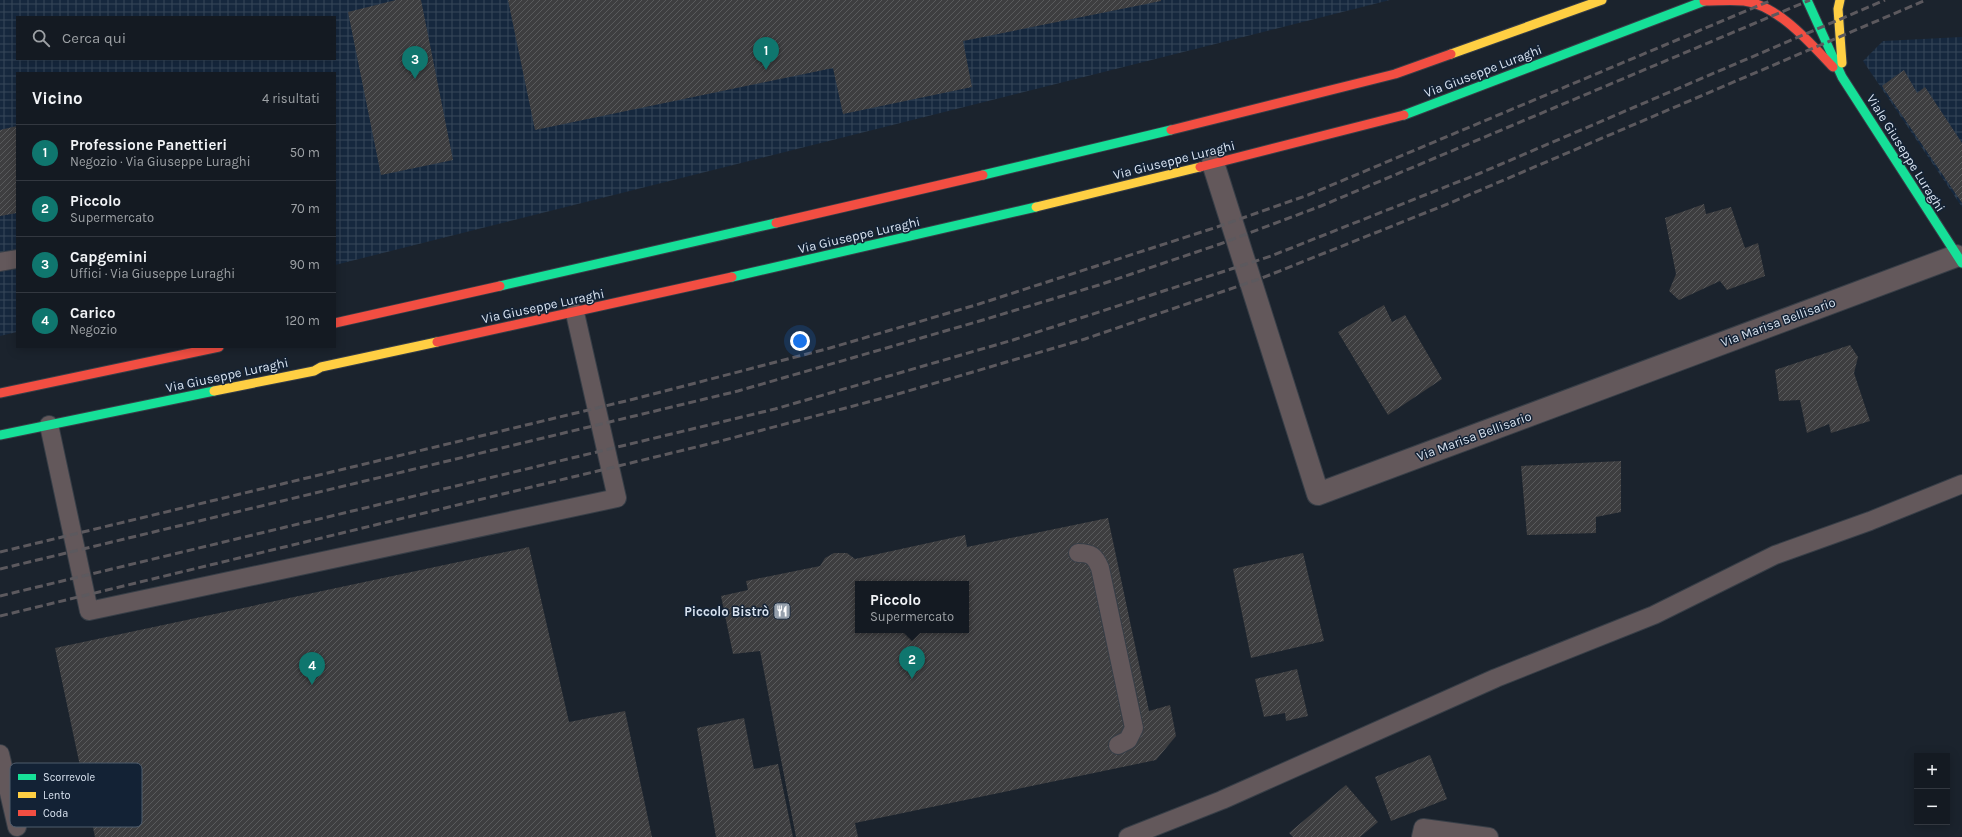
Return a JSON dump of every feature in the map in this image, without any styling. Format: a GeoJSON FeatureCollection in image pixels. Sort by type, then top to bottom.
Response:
{"type":"FeatureCollection","features":[{"type":"Feature","properties":{"kind":"street","name":"Via Giuseppe Luraghi"},"geometry":{"type":"LineString","coordinates":[[336,323],[656,251],[1119,143],[1388,76],[1602,0]]}},
{"type":"Feature","properties":{"kind":"street","name":"Viale Giuseppe Luraghi"},"geometry":{"type":"LineString","coordinates":[[1808,0],[1842,76],[1959,260]]}},
{"type":"Feature","properties":{"kind":"street","name":"Viale Giuseppe Luraghi"},"geometry":{"type":"LineString","coordinates":[[1840,0],[1838,9],[1842,76]]}},
{"type":"Feature","properties":{"kind":"street","name":"Via Giuseppe Luraghi"},"geometry":{"type":"LineString","coordinates":[[0,436],[314,371],[321,367],[662,294],[1117,188],[1406,115],[1705,1]]}},
{"type":"Feature","properties":{"kind":"street","name":"Viale Giuseppe Luraghi"},"geometry":{"type":"LineString","coordinates":[[1705,1],[1746,1],[1769,11],[1794,28],[1842,76]]}},
{"type":"Feature","properties":{"kind":"street","name":"Via Marisa Bellisario"},"geometry":{"type":"LineString","coordinates":[[1213,163],[1318,494],[1959,260]]}},
{"type":"Feature","properties":{"kind":"street"},"geometry":{"type":"LineString","coordinates":[[0,393],[214,348]]}},
{"type":"Feature","properties":{"kind":"lane"},"geometry":{"type":"LineString","coordinates":[[0,262],[16,259]]}},
{"type":"Feature","properties":{"kind":"lane"},"geometry":{"type":"LineString","coordinates":[[49,425],[89,611],[618,498],[575,313]]}},
{"type":"Feature","properties":{"kind":"lane"},"geometry":{"type":"LineString","coordinates":[[1128,837],[1222,800],[1496,678],[1654,615],[1775,556],[1870,521],[1962,484]]}},
{"type":"Feature","properties":{"kind":"lane"},"geometry":{"type":"LineString","coordinates":[[1078,553],[1088,553],[1096,558],[1100,568],[1134,728],[1128,740],[1118,745]]}},
{"type":"Feature","properties":{"kind":"lane"},"geometry":{"type":"LineString","coordinates":[[0,754],[10,797]]}},
{"type":"Feature","properties":{"kind":"lane"},"geometry":{"type":"LineString","coordinates":[[1421,837],[1423,828],[1489,837]]}},
{"type":"Feature","properties":{"kind":"shaded area"},"geometry":{"type":"Polygon","coordinates":[[[0,0],[1390,0],[336,265],[336,72],[16,72],[16,332],[0,336],[0,0]]]}},
{"type":"Feature","properties":{"kind":"shaded area"},"geometry":{"type":"Polygon","coordinates":[[[1962,37],[1962,207],[1863,61],[1883,41],[1962,37]]]}},
{"type":"Feature","properties":{"kind":"building"},"geometry":{"type":"Polygon","coordinates":[[[396,0],[421,0],[453,160],[381,175],[348,12],[396,0]]]}},
{"type":"Feature","properties":{"kind":"building"},"geometry":{"type":"Polygon","coordinates":[[[508,0],[1161,1],[963,41],[972,87],[843,114],[833,68],[535,130],[508,0]]]}},
{"type":"Feature","properties":{"kind":"building"},"geometry":{"type":"Polygon","coordinates":[[[1904,70],[1917,93],[1925,87],[1962,143],[1962,203],[1882,86],[1904,70]]]}},
{"type":"Feature","properties":{"kind":"building"},"geometry":{"type":"Polygon","coordinates":[[[16,126],[16,213],[0,216],[0,130],[16,126]]]}},
{"type":"Feature","properties":{"kind":"building"},"geometry":{"type":"Polygon","coordinates":[[[1704,204],[1706,214],[1731,207],[1745,248],[1758,243],[1765,276],[1727,290],[1720,281],[1679,300],[1669,291],[1676,274],[1665,218],[1704,204]]]}},
{"type":"Feature","properties":{"kind":"building"},"geometry":{"type":"Polygon","coordinates":[[[1384,305],[1392,322],[1405,315],[1442,379],[1388,415],[1338,332],[1384,305]]]}},
{"type":"Feature","properties":{"kind":"building"},"geometry":{"type":"Polygon","coordinates":[[[1850,345],[1858,357],[1854,373],[1870,421],[1831,433],[1829,424],[1807,433],[1800,400],[1779,401],[1775,370],[1850,345]]]}},
{"type":"Feature","properties":{"kind":"building"},"geometry":{"type":"Polygon","coordinates":[[[1621,461],[1621,512],[1596,517],[1596,533],[1527,535],[1521,466],[1621,461]]]}},
{"type":"Feature","properties":{"kind":"building"},"geometry":{"type":"Polygon","coordinates":[[[1108,518],[1149,711],[1170,705],[1176,736],[1156,760],[855,823],[858,837],[796,837],[760,651],[733,654],[721,596],[748,590],[746,581],[820,566],[825,558],[834,553],[847,553],[855,559],[965,535],[967,547],[1108,518]]]}},
{"type":"Feature","properties":{"kind":"building"},"geometry":{"type":"Polygon","coordinates":[[[529,547],[569,722],[625,711],[652,837],[95,837],[93,827],[142,827],[142,763],[79,763],[55,648],[529,547]]]}},
{"type":"Feature","properties":{"kind":"building"},"geometry":{"type":"Polygon","coordinates":[[[1303,553],[1324,641],[1251,658],[1233,569],[1303,553]]]}},
{"type":"Feature","properties":{"kind":"building"},"geometry":{"type":"Polygon","coordinates":[[[1297,669],[1308,716],[1286,721],[1285,713],[1264,717],[1255,679],[1297,669]]]}},
{"type":"Feature","properties":{"kind":"building"},"geometry":{"type":"Polygon","coordinates":[[[744,718],[754,769],[778,764],[793,837],[716,837],[697,728],[744,718]]]}},
{"type":"Feature","properties":{"kind":"building"},"geometry":{"type":"Polygon","coordinates":[[[1430,755],[1447,799],[1391,821],[1375,777],[1430,755]]]}},
{"type":"Feature","properties":{"kind":"building"},"geometry":{"type":"Polygon","coordinates":[[[1346,785],[1378,822],[1360,837],[1293,837],[1289,833],[1346,785]]]}},
{"type":"Feature","properties":{"kind":"railway"},"geometry":{"type":"LineString","coordinates":[[0,552],[634,399],[830,348],[979,304],[1217,227],[1308,195],[1772,0]]}},
{"type":"Feature","properties":{"kind":"railway"},"geometry":{"type":"LineString","coordinates":[[0,569],[738,391],[1099,285],[1220,244],[1321,206],[1810,0]]}},
{"type":"Feature","properties":{"kind":"railway"},"geometry":{"type":"LineString","coordinates":[[0,596],[775,409],[1013,340],[1271,256],[1478,174],[1885,0]]}},
{"type":"Feature","properties":{"kind":"railway"},"geometry":{"type":"LineString","coordinates":[[0,616],[717,442],[891,396],[1085,339],[1262,278],[1450,203],[1926,0]]}},
{"type":"Feature","properties":{"kind":"traffic: fast"},"geometry":{"type":"LineString","coordinates":[[1404,115],[1707,0]]}},
{"type":"Feature","properties":{"kind":"traffic: fast"},"geometry":{"type":"LineString","coordinates":[[1807,0],[1842,77],[1962,263]]}},
{"type":"Feature","properties":{"kind":"traffic: fast"},"geometry":{"type":"LineString","coordinates":[[983,175],[1171,130]]}},
{"type":"Feature","properties":{"kind":"traffic: fast"},"geometry":{"type":"LineString","coordinates":[[732,277],[1036,207]]}},
{"type":"Feature","properties":{"kind":"traffic: fast"},"geometry":{"type":"LineString","coordinates":[[500,286],[776,223]]}},
{"type":"Feature","properties":{"kind":"traffic: fast"},"geometry":{"type":"LineString","coordinates":[[0,435],[214,391]]}},
{"type":"Feature","properties":{"kind":"traffic: slow"},"geometry":{"type":"LineString","coordinates":[[1451,54],[1602,0]]}},
{"type":"Feature","properties":{"kind":"traffic: slow"},"geometry":{"type":"LineString","coordinates":[[1840,0],[1838,9],[1842,63]]}},
{"type":"Feature","properties":{"kind":"traffic: slow"},"geometry":{"type":"LineString","coordinates":[[1036,207],[1200,167]]}},
{"type":"Feature","properties":{"kind":"traffic: slow"},"geometry":{"type":"LineString","coordinates":[[214,391],[314,371],[321,367],[437,342]]}},
{"type":"Feature","properties":{"kind":"traffic: jam"},"geometry":{"type":"LineString","coordinates":[[1704,1],[1744,1],[1757,4],[1769,10],[1793,27],[1833,67]]}},
{"type":"Feature","properties":{"kind":"traffic: jam"},"geometry":{"type":"LineString","coordinates":[[1171,130],[1395,74],[1451,54]]}},
{"type":"Feature","properties":{"kind":"traffic: jam"},"geometry":{"type":"LineString","coordinates":[[1200,167],[1404,115]]}},
{"type":"Feature","properties":{"kind":"traffic: jam"},"geometry":{"type":"LineString","coordinates":[[776,223],[983,175]]}},
{"type":"Feature","properties":{"kind":"traffic: jam"},"geometry":{"type":"LineString","coordinates":[[437,342],[732,277]]}},
{"type":"Feature","properties":{"kind":"traffic: jam"},"geometry":{"type":"LineString","coordinates":[[336,323],[500,286]]}},
{"type":"Feature","properties":{"kind":"traffic: jam"},"geometry":{"type":"LineString","coordinates":[[0,393],[214,348]]}},
{"type":"Feature","properties":{"kind":"place","name":"Professione Panettieri"},"geometry":{"type":"Point","coordinates":[766,70]}},
{"type":"Feature","properties":{"kind":"place","name":"Capgemini"},"geometry":{"type":"Point","coordinates":[415,79]}},
{"type":"Feature","properties":{"kind":"place","name":"Piccolo Bistrò"},"geometry":{"type":"Point","coordinates":[782,611]}},
{"type":"Feature","properties":{"kind":"place","name":"Piccolo"},"geometry":{"type":"Point","coordinates":[912,679]}},
{"type":"Feature","properties":{"kind":"place","name":"Carico"},"geometry":{"type":"Point","coordinates":[312,685]}}]}
